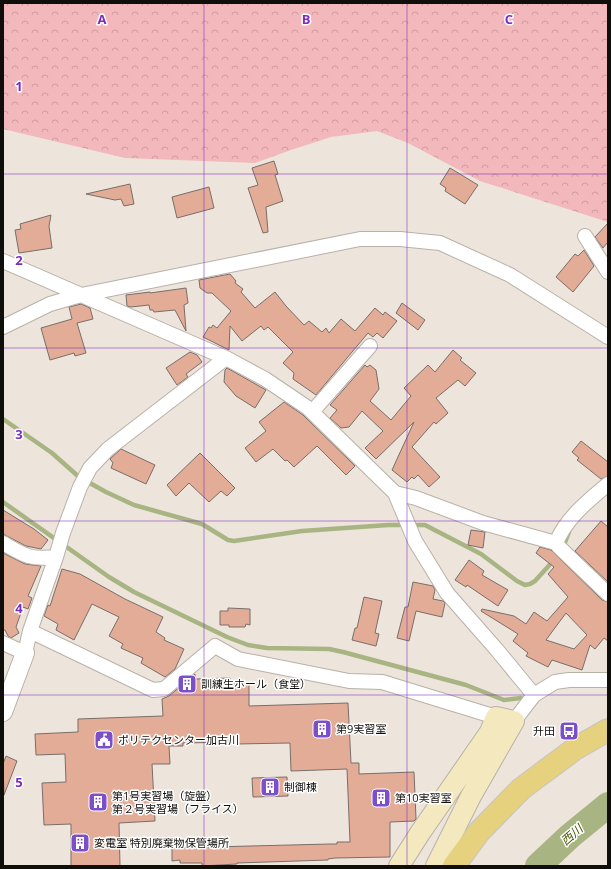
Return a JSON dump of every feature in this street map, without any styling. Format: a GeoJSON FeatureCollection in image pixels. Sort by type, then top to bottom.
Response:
{"type":"FeatureCollection","features":[{"type":"Feature","properties":{"kind":"main road"},"geometry":{"type":"LineString","coordinates":[[399,866],[490,732],[505,719]]}},
{"type":"Feature","properties":{"kind":"main road"},"geometry":{"type":"LineString","coordinates":[[436,866],[471,796],[505,719]]}},
{"type":"Feature","properties":{"kind":"main road"},"geometry":{"type":"LineString","coordinates":[[454,866],[479,832],[521,789],[576,748],[608,730]]}},
{"type":"Feature","properties":{"kind":"street"},"geometry":{"type":"LineString","coordinates":[[585,236],[608,272]]}},
{"type":"Feature","properties":{"kind":"street"},"geometry":{"type":"LineString","coordinates":[[3,327],[50,304],[81,295],[360,239],[400,239],[440,243],[510,275],[608,337]]}},
{"type":"Feature","properties":{"kind":"street"},"geometry":{"type":"LineString","coordinates":[[3,261],[226,358],[265,379],[312,412],[395,492],[413,536],[447,593],[534,695]]}},
{"type":"Feature","properties":{"kind":"street"},"geometry":{"type":"LineString","coordinates":[[312,412],[370,346]]}},
{"type":"Feature","properties":{"kind":"street"},"geometry":{"type":"LineString","coordinates":[[3,712],[63,533],[80,487],[90,468],[108,449],[226,358]]}},
{"type":"Feature","properties":{"kind":"street"},"geometry":{"type":"LineString","coordinates":[[556,543],[560,533],[579,509],[608,484]]}},
{"type":"Feature","properties":{"kind":"street"},"geometry":{"type":"LineString","coordinates":[[395,492],[416,498],[484,523],[556,543],[558,547],[608,594]]}},
{"type":"Feature","properties":{"kind":"street"},"geometry":{"type":"LineString","coordinates":[[3,543],[26,557],[44,559],[56,557]]}},
{"type":"Feature","properties":{"kind":"street"},"geometry":{"type":"LineString","coordinates":[[30,631],[153,690],[164,689],[215,646],[238,659],[349,681],[382,682],[505,719],[534,695],[555,682],[607,676]]}},
{"type":"Feature","properties":{"kind":"street"},"geometry":{"type":"LineString","coordinates":[[3,643],[24,653]]}},
{"type":"Feature","properties":{"kind":"green space"},"geometry":{"type":"Polygon","coordinates":[[[3,3],[608,3],[608,222],[480,181],[408,143],[377,131],[331,137],[255,163],[125,158],[3,129],[3,3]]]}},
{"type":"Feature","properties":{"kind":"building"},"geometry":{"type":"Polygon","coordinates":[[[274,161],[278,174],[275,175],[283,201],[266,207],[268,232],[263,233],[248,188],[258,185],[252,168],[274,161]]]}},
{"type":"Feature","properties":{"kind":"building"},"geometry":{"type":"Polygon","coordinates":[[[450,168],[478,185],[465,204],[445,191],[446,188],[440,184],[450,168]]]}},
{"type":"Feature","properties":{"kind":"building"},"geometry":{"type":"Polygon","coordinates":[[[130,184],[134,204],[124,206],[121,199],[115,200],[86,194],[130,184]]]}},
{"type":"Feature","properties":{"kind":"building"},"geometry":{"type":"Polygon","coordinates":[[[209,187],[214,208],[177,218],[172,197],[209,187]]]}},
{"type":"Feature","properties":{"kind":"building"},"geometry":{"type":"Polygon","coordinates":[[[51,215],[49,226],[52,248],[19,253],[15,230],[21,229],[20,224],[51,215]]]}},
{"type":"Feature","properties":{"kind":"building"},"geometry":{"type":"Polygon","coordinates":[[[608,223],[608,242],[603,248],[595,237],[608,223]]]}},
{"type":"Feature","properties":{"kind":"building"},"geometry":{"type":"Polygon","coordinates":[[[584,250],[594,266],[573,292],[556,277],[575,254],[578,256],[584,250]]]}},
{"type":"Feature","properties":{"kind":"building"},"geometry":{"type":"Polygon","coordinates":[[[230,274],[236,281],[235,283],[243,289],[241,292],[255,308],[275,292],[304,325],[309,321],[322,332],[326,328],[329,333],[341,319],[355,331],[375,308],[383,315],[385,312],[397,321],[383,338],[377,333],[373,337],[368,333],[316,395],[293,379],[294,373],[283,363],[293,352],[268,327],[264,330],[261,326],[242,341],[230,326],[229,350],[203,337],[209,327],[211,328],[213,325],[217,328],[231,311],[212,293],[207,293],[200,288],[199,280],[230,274]]]}},
{"type":"Feature","properties":{"kind":"building"},"geometry":{"type":"Polygon","coordinates":[[[186,288],[188,303],[184,305],[186,331],[175,310],[154,312],[153,310],[150,310],[149,305],[127,306],[126,295],[186,288]]]}},
{"type":"Feature","properties":{"kind":"building"},"geometry":{"type":"Polygon","coordinates":[[[402,303],[425,320],[418,330],[396,313],[402,303]]]}},
{"type":"Feature","properties":{"kind":"building"},"geometry":{"type":"Polygon","coordinates":[[[81,304],[90,308],[93,319],[77,323],[86,353],[75,356],[74,353],[50,360],[41,328],[72,319],[69,307],[81,304]]]}},
{"type":"Feature","properties":{"kind":"building"},"geometry":{"type":"Polygon","coordinates":[[[453,350],[462,358],[460,360],[476,373],[465,386],[458,380],[436,398],[448,413],[436,424],[434,422],[412,447],[440,477],[429,487],[418,475],[414,479],[412,477],[407,482],[392,470],[414,422],[376,459],[365,448],[383,431],[362,411],[349,427],[341,428],[330,418],[337,410],[330,405],[365,365],[367,367],[370,365],[376,370],[379,389],[370,401],[391,420],[411,396],[404,388],[428,365],[435,372],[453,350]]]}},
{"type":"Feature","properties":{"kind":"building"},"geometry":{"type":"Polygon","coordinates":[[[190,352],[197,355],[202,362],[186,374],[188,377],[177,385],[166,368],[190,352]]]}},
{"type":"Feature","properties":{"kind":"building"},"geometry":{"type":"Polygon","coordinates":[[[227,368],[266,390],[255,408],[236,396],[224,382],[225,370],[227,368]]]}},
{"type":"Feature","properties":{"kind":"building"},"geometry":{"type":"Polygon","coordinates":[[[284,402],[303,415],[355,466],[346,475],[317,446],[294,467],[287,460],[285,461],[273,449],[256,462],[245,448],[266,431],[259,422],[284,402]]]}},
{"type":"Feature","properties":{"kind":"building"},"geometry":{"type":"Polygon","coordinates":[[[581,441],[608,462],[608,476],[601,479],[577,460],[579,458],[572,452],[581,441]]]}},
{"type":"Feature","properties":{"kind":"building"},"geometry":{"type":"Polygon","coordinates":[[[121,449],[155,465],[146,484],[111,468],[113,463],[110,459],[121,449]]]}},
{"type":"Feature","properties":{"kind":"building"},"geometry":{"type":"Polygon","coordinates":[[[200,453],[235,488],[227,496],[221,491],[209,502],[189,483],[176,496],[167,485],[200,453]]]}},
{"type":"Feature","properties":{"kind":"building"},"geometry":{"type":"Polygon","coordinates":[[[3,510],[34,529],[48,540],[41,549],[26,546],[3,534],[3,510]]]}},
{"type":"Feature","properties":{"kind":"building"},"geometry":{"type":"Polygon","coordinates":[[[601,521],[608,527],[608,582],[575,551],[601,521]]]}},
{"type":"Feature","properties":{"kind":"building"},"geometry":{"type":"Polygon","coordinates":[[[471,530],[485,532],[483,548],[468,545],[471,530]]]}},
{"type":"Feature","properties":{"kind":"building"},"geometry":{"type":"Polygon","coordinates":[[[540,547],[551,550],[602,600],[608,602],[608,641],[604,638],[595,649],[590,645],[582,670],[552,660],[548,667],[526,656],[528,653],[513,641],[518,634],[481,611],[482,609],[514,616],[526,624],[534,612],[547,621],[568,597],[548,574],[554,567],[536,553],[540,547]],[[566,613],[546,640],[574,649],[587,635],[566,613]]]}},
{"type":"Feature","properties":{"kind":"building"},"geometry":{"type":"Polygon","coordinates":[[[3,553],[25,564],[41,566],[28,596],[32,598],[28,609],[23,607],[16,627],[19,633],[11,638],[5,630],[3,630],[3,553]]]}},
{"type":"Feature","properties":{"kind":"building"},"geometry":{"type":"Polygon","coordinates":[[[469,560],[484,571],[482,575],[508,590],[498,606],[467,585],[466,587],[455,580],[469,560]]]}},
{"type":"Feature","properties":{"kind":"building"},"geometry":{"type":"Polygon","coordinates":[[[62,569],[80,574],[125,599],[163,617],[156,632],[165,638],[164,640],[184,649],[175,669],[165,677],[141,663],[143,658],[121,648],[123,644],[109,636],[119,617],[92,604],[74,640],[56,630],[58,624],[44,616],[48,605],[50,606],[62,569]]]}},
{"type":"Feature","properties":{"kind":"building"},"geometry":{"type":"Polygon","coordinates":[[[413,582],[433,586],[435,590],[433,599],[443,601],[445,603],[442,617],[416,611],[409,641],[397,638],[405,607],[408,607],[413,582]]]}},
{"type":"Feature","properties":{"kind":"building"},"geometry":{"type":"Polygon","coordinates":[[[364,597],[382,601],[375,633],[379,634],[376,646],[352,640],[355,628],[357,628],[364,597]]]}},
{"type":"Feature","properties":{"kind":"building"},"geometry":{"type":"Polygon","coordinates":[[[228,608],[250,609],[250,625],[246,624],[245,627],[229,627],[229,625],[220,625],[220,611],[228,611],[228,608]]]}},
{"type":"Feature","properties":{"kind":"building"},"geometry":{"type":"Polygon","coordinates":[[[195,674],[195,679],[230,678],[230,684],[249,683],[249,706],[348,703],[351,763],[359,763],[359,774],[414,772],[416,819],[414,821],[390,822],[390,857],[335,858],[328,860],[237,863],[202,866],[202,863],[180,863],[180,860],[172,861],[172,848],[337,844],[337,842],[350,842],[347,769],[291,771],[290,743],[183,743],[183,746],[169,746],[170,764],[152,764],[155,821],[119,823],[120,866],[71,866],[71,824],[44,825],[42,783],[66,782],[65,754],[36,755],[35,734],[78,732],[78,719],[163,716],[162,699],[169,696],[195,674]]]}},
{"type":"Feature","properties":{"kind":"building"},"geometry":{"type":"Polygon","coordinates":[[[6,756],[17,761],[4,795],[3,764],[6,756]]]}},
{"type":"Feature","properties":{"kind":"building","name":"制御棟"},"geometry":{"type":"Polygon","coordinates":[[[287,777],[288,796],[253,797],[252,778],[287,777]]]}},
{"type":"Feature","properties":{"kind":"waterway"},"geometry":{"type":"LineString","coordinates":[[3,419],[52,453],[79,477],[106,492],[134,505],[202,524],[228,540],[234,541],[302,531],[388,525],[425,525],[481,554],[517,581],[525,585],[535,581],[554,560],[564,545],[569,532]]}},
{"type":"Feature","properties":{"kind":"waterway"},"geometry":{"type":"LineString","coordinates":[[3,502],[109,577],[134,592],[227,637],[248,645],[267,648],[329,649],[466,685],[504,700],[521,698]]}},
{"type":"Feature","properties":{"kind":"waterway","name":"西川"},"geometry":{"type":"LineString","coordinates":[[538,866],[570,836],[608,805]]}},
{"type":"Feature","properties":{"kind":"place","name":"訓練生ホール（食堂）"},"geometry":{"type":"Point","coordinates":[187,684]}},
{"type":"Feature","properties":{"kind":"place","name":"第9実習室"},"geometry":{"type":"Point","coordinates":[322,729]}},
{"type":"Feature","properties":{"kind":"place","name":"升田"},"geometry":{"type":"Point","coordinates":[569,731]}},
{"type":"Feature","properties":{"kind":"place","name":"ポリテクセンター加古川"},"geometry":{"type":"Point","coordinates":[104,740]}},
{"type":"Feature","properties":{"kind":"place","name":"制御棟"},"geometry":{"type":"Point","coordinates":[270,787]}},
{"type":"Feature","properties":{"kind":"place","name":"第10実習室"},"geometry":{"type":"Point","coordinates":[381,798]}},
{"type":"Feature","properties":{"kind":"place","name":"第1号実習場（旋盤） 第２号実習場（フライス）"},"geometry":{"type":"Point","coordinates":[98,802]}},
{"type":"Feature","properties":{"kind":"place","name":"変電室 特別廃棄物保管場所"},"geometry":{"type":"Point","coordinates":[80,843]}}]}
